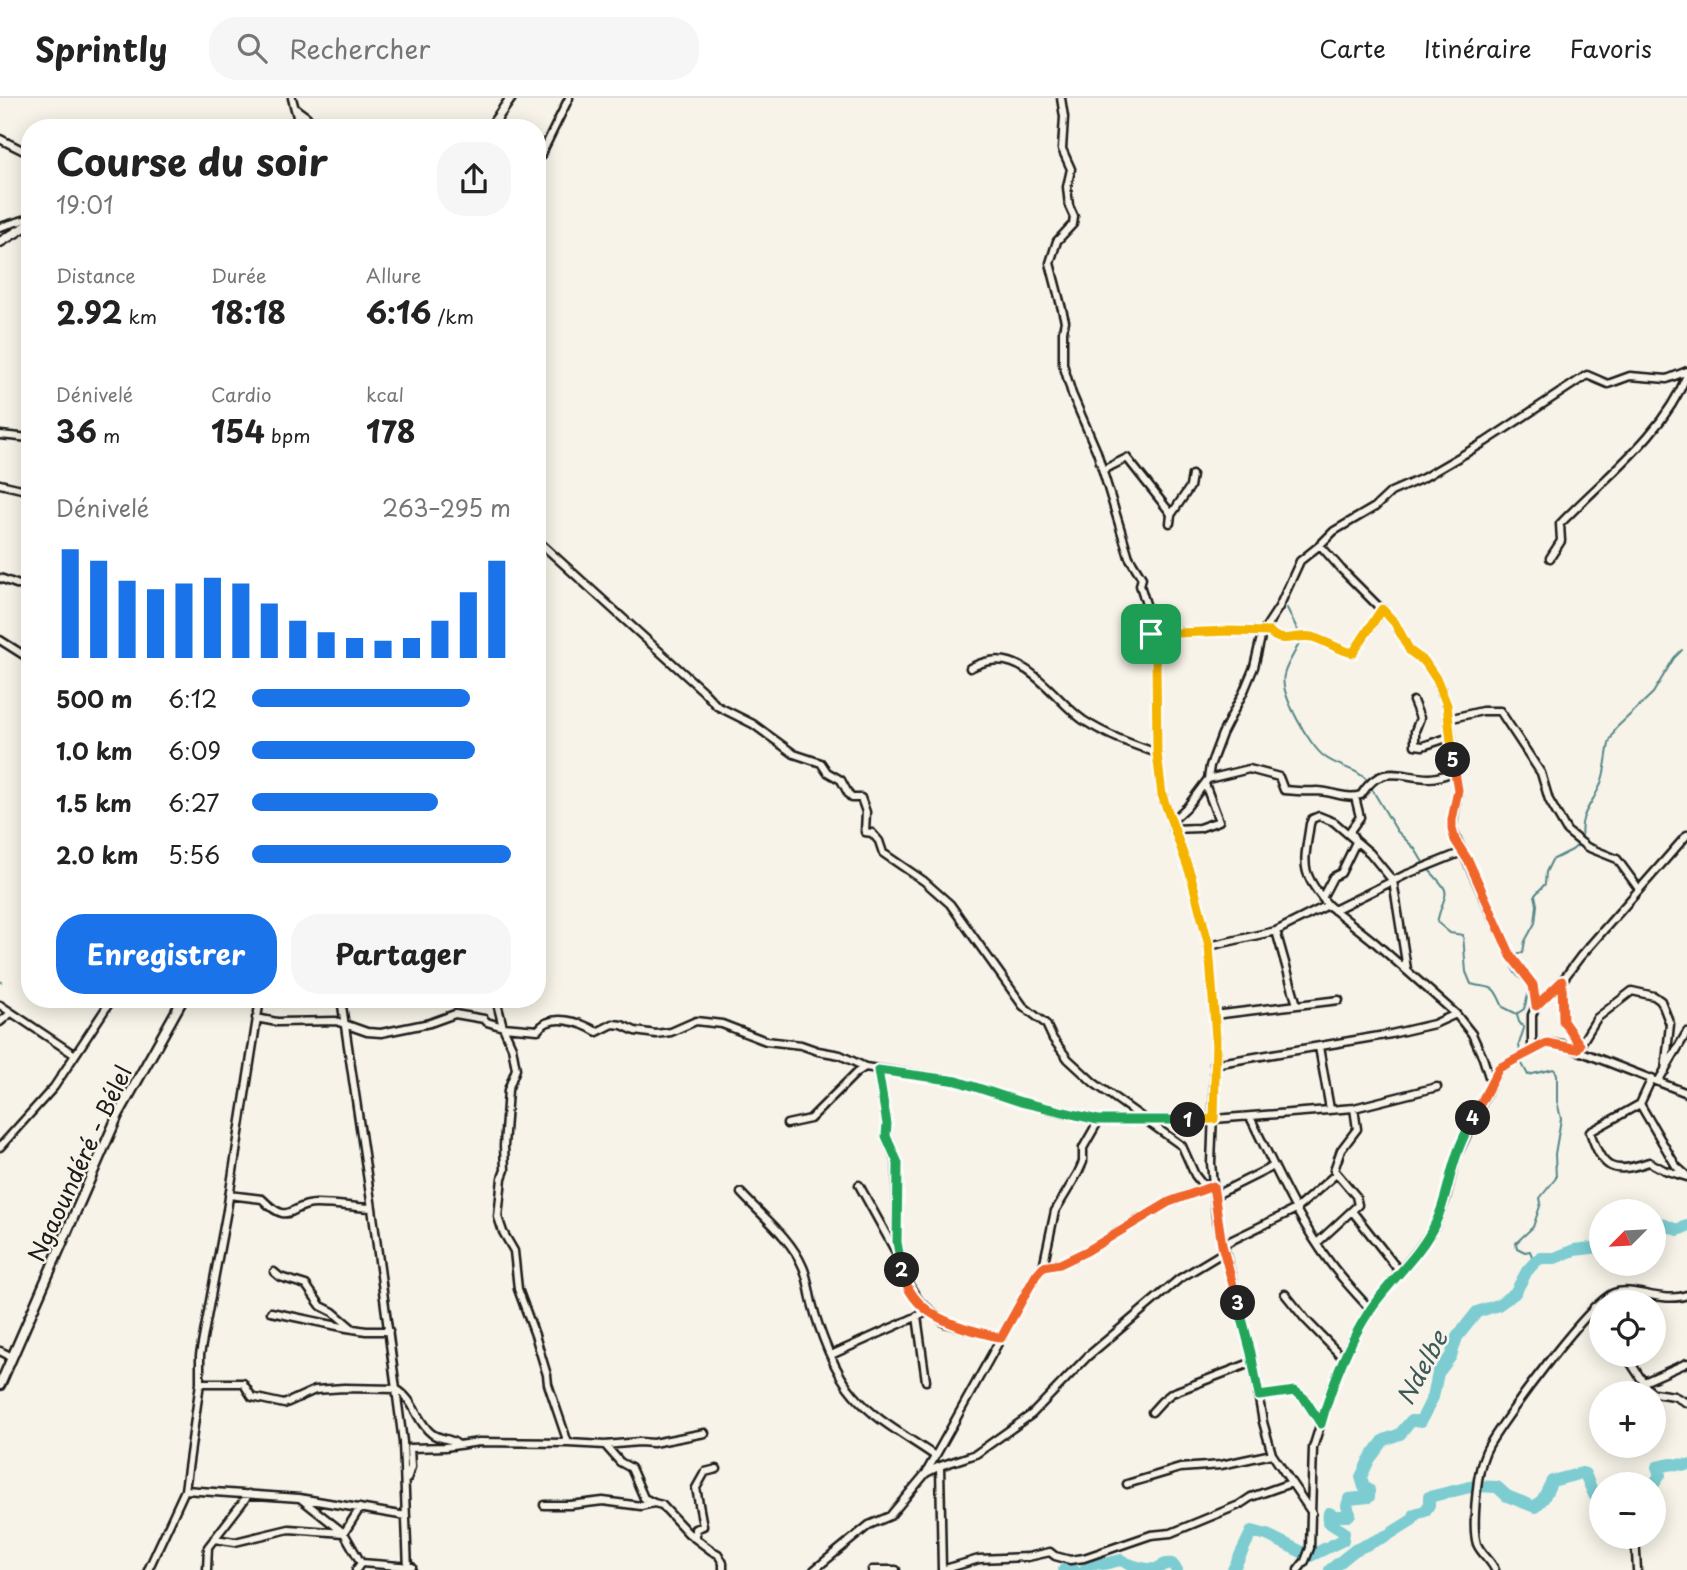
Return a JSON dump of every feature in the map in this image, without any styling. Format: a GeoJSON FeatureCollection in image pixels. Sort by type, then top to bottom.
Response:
{"type":"FeatureCollection","features":[{"type":"Feature","properties":{"kind":"main road"},"geometry":{"type":"LineString","coordinates":[[497,119],[512,98]]}},
{"type":"Feature","properties":{"kind":"main road"},"geometry":{"type":"LineString","coordinates":[[3,241],[21,230]]}},
{"type":"Feature","properties":{"kind":"main road","name":"Ngaoundéré - Bélel"},"geometry":{"type":"LineString","coordinates":[[0,1385],[118,1115],[178,1008]]}},
{"type":"Feature","properties":{"kind":"street"},"geometry":{"type":"LineString","coordinates":[[292,98],[298,119]]}},
{"type":"Feature","properties":{"kind":"street"},"geometry":{"type":"LineString","coordinates":[[546,145],[569,98]]}},
{"type":"Feature","properties":{"kind":"street"},"geometry":{"type":"LineString","coordinates":[[1061,98],[1064,117],[1062,149],[1071,169],[1067,187],[1069,206],[1074,217],[1073,224],[1057,241],[1050,262],[1065,321],[1063,364],[1072,394],[1089,428],[1129,557],[1142,578],[1140,585],[1149,614],[1156,659],[1157,753],[1162,795],[1191,876],[1209,946],[1214,1014],[1214,1119],[1211,1163],[1223,1248],[1253,1362],[1272,1454],[1312,1513]]}},
{"type":"Feature","properties":{"kind":"street"},"geometry":{"type":"LineString","coordinates":[[295,108],[308,119]]}},
{"type":"Feature","properties":{"kind":"street"},"geometry":{"type":"LineString","coordinates":[[0,139],[21,150]]}},
{"type":"Feature","properties":{"kind":"street"},"geometry":{"type":"LineString","coordinates":[[3,241],[0,227],[21,221]]}},
{"type":"Feature","properties":{"kind":"street"},"geometry":{"type":"LineString","coordinates":[[1172,825],[1207,781],[1222,734],[1254,667],[1262,633],[1279,607],[1300,561],[1334,531],[1375,507],[1391,492],[1423,478],[1485,442],[1587,375],[1608,384],[1630,376],[1667,379],[1687,373]]}},
{"type":"Feature","properties":{"kind":"street"},"geometry":{"type":"LineString","coordinates":[[1550,558],[1561,541],[1560,524],[1619,468],[1655,429],[1676,401],[1687,373]]}},
{"type":"Feature","properties":{"kind":"street"},"geometry":{"type":"LineString","coordinates":[[0,435],[21,437]]}},
{"type":"Feature","properties":{"kind":"street"},"geometry":{"type":"LineString","coordinates":[[1103,470],[1127,458],[1170,519],[1190,487],[1192,475]]}},
{"type":"Feature","properties":{"kind":"street"},"geometry":{"type":"LineString","coordinates":[[0,484],[21,489]]}},
{"type":"Feature","properties":{"kind":"street"},"geometry":{"type":"LineString","coordinates":[[1321,545],[1395,623],[1410,651],[1425,662],[1437,680],[1447,705],[1458,790],[1452,829],[1511,956],[1533,985],[1536,1006]]}},
{"type":"Feature","properties":{"kind":"street"},"geometry":{"type":"LineString","coordinates":[[546,548],[717,706],[761,729],[794,754],[821,764],[827,772],[841,780],[852,798],[861,797],[866,813],[865,832],[872,833],[879,841],[883,853],[924,881],[950,904],[998,974],[1023,1006],[1046,1024],[1068,1059],[1094,1083],[1182,1146],[1195,1175],[1202,1184],[1213,1186]]}},
{"type":"Feature","properties":{"kind":"street"},"geometry":{"type":"LineString","coordinates":[[0,578],[21,586]]}},
{"type":"Feature","properties":{"kind":"street"},"geometry":{"type":"LineString","coordinates":[[1151,634],[1270,632],[1276,638],[1282,639],[1313,637],[1353,653],[1382,609]]}},
{"type":"Feature","properties":{"kind":"street"},"geometry":{"type":"LineString","coordinates":[[0,640],[21,653]]}},
{"type":"Feature","properties":{"kind":"street"},"geometry":{"type":"LineString","coordinates":[[970,668],[992,660],[1009,662],[1035,677],[1082,719],[1114,737],[1157,753]]}},
{"type":"Feature","properties":{"kind":"street"},"geometry":{"type":"LineString","coordinates":[[1413,701],[1420,718],[1415,731],[1415,745],[1423,746],[1450,737]]}},
{"type":"Feature","properties":{"kind":"street"},"geometry":{"type":"LineString","coordinates":[[1448,719],[1482,711],[1500,711],[1541,773],[1549,800],[1567,831],[1587,848],[1618,859],[1639,889]]}},
{"type":"Feature","properties":{"kind":"street"},"geometry":{"type":"LineString","coordinates":[[1207,781],[1249,769],[1279,777],[1284,790],[1309,793],[1319,791],[1355,797],[1362,795],[1370,782],[1387,774],[1432,778],[1456,771]]}},
{"type":"Feature","properties":{"kind":"street"},"geometry":{"type":"LineString","coordinates":[[1172,825],[1199,828],[1219,821],[1207,781]]}},
{"type":"Feature","properties":{"kind":"street"},"geometry":{"type":"LineString","coordinates":[[1355,797],[1360,817],[1350,831],[1356,842]]}},
{"type":"Feature","properties":{"kind":"street"},"geometry":{"type":"LineString","coordinates":[[1407,970],[1393,881],[1370,853],[1334,822],[1319,816],[1312,818],[1305,855],[1304,869],[1307,877],[1331,907],[1456,1014],[1472,1034],[1491,1083]]}},
{"type":"Feature","properties":{"kind":"street"},"geometry":{"type":"LineString","coordinates":[[1532,1051],[1532,1015],[1536,1006],[1562,981],[1687,835]]}},
{"type":"Feature","properties":{"kind":"street"},"geometry":{"type":"LineString","coordinates":[[1322,898],[1333,877],[1341,873],[1356,842]]}},
{"type":"Feature","properties":{"kind":"street"},"geometry":{"type":"LineString","coordinates":[[1209,946],[1276,931],[1462,852]]}},
{"type":"Feature","properties":{"kind":"street"},"geometry":{"type":"LineString","coordinates":[[1276,931],[1297,1004]]}},
{"type":"Feature","properties":{"kind":"street"},"geometry":{"type":"LineString","coordinates":[[1562,981],[1563,1021],[1579,1047]]}},
{"type":"Feature","properties":{"kind":"street"},"geometry":{"type":"LineString","coordinates":[[1579,1047],[1597,1018],[1632,991],[1638,991],[1661,1001],[1670,1024],[1665,1071]]}},
{"type":"Feature","properties":{"kind":"street"},"geometry":{"type":"LineString","coordinates":[[1214,1014],[1339,1000]]}},
{"type":"Feature","properties":{"kind":"street"},"geometry":{"type":"LineString","coordinates":[[0,1005],[75,1055]]}},
{"type":"Feature","properties":{"kind":"street"},"geometry":{"type":"LineString","coordinates":[[0,1147],[54,1087],[106,1008]]}},
{"type":"Feature","properties":{"kind":"street"},"geometry":{"type":"LineString","coordinates":[[150,1568],[186,1490],[200,1383],[200,1355],[229,1195],[258,1008]]}},
{"type":"Feature","properties":{"kind":"street"},"geometry":{"type":"LineString","coordinates":[[342,1008],[403,1442],[409,1568],[361,1563]]}},
{"type":"Feature","properties":{"kind":"street"},"geometry":{"type":"LineString","coordinates":[[498,1008],[512,1047],[516,1069],[508,1090],[505,1170],[498,1217],[514,1251],[518,1289],[568,1443]]}},
{"type":"Feature","properties":{"kind":"street"},"geometry":{"type":"LineString","coordinates":[[0,1022],[11,1013]]}},
{"type":"Feature","properties":{"kind":"street"},"geometry":{"type":"LineString","coordinates":[[256,1018],[277,1022],[330,1020],[367,1032],[381,1033],[430,1023],[455,1014],[484,1018],[487,1022],[503,1027],[538,1030],[542,1024],[554,1020],[583,1023],[597,1032],[613,1024],[641,1033],[664,1034],[702,1021],[722,1024],[766,1041],[801,1045],[840,1055],[866,1067],[957,1081],[1021,1102],[1098,1120],[1214,1119],[1354,1108],[1437,1087]]}},
{"type":"Feature","properties":{"kind":"street"},"geometry":{"type":"LineString","coordinates":[[1214,1064],[1320,1047],[1434,1024],[1456,1014]]}},
{"type":"Feature","properties":{"kind":"street"},"geometry":{"type":"LineString","coordinates":[[1687,1032],[1665,1071],[1655,1079],[1640,1104],[1590,1132],[1603,1160],[1615,1169],[1628,1170],[1649,1162],[1664,1170],[1687,1176]]}},
{"type":"Feature","properties":{"kind":"street"},"geometry":{"type":"LineString","coordinates":[[1298,1570],[1310,1548],[1313,1448],[1332,1387],[1370,1309],[1435,1226],[1446,1198],[1455,1157],[1499,1068],[1547,1043],[1579,1047],[1687,1093]]}},
{"type":"Feature","properties":{"kind":"street"},"geometry":{"type":"LineString","coordinates":[[1320,1047],[1331,1109]]}},
{"type":"Feature","properties":{"kind":"street"},"geometry":{"type":"LineString","coordinates":[[787,1124],[810,1119],[856,1073],[866,1067]]}},
{"type":"Feature","properties":{"kind":"street"},"geometry":{"type":"LineString","coordinates":[[878,1070],[887,1124],[886,1136],[898,1163],[897,1242],[904,1277],[919,1301],[945,1322],[1001,1338]]}},
{"type":"Feature","properties":{"kind":"street"},"geometry":{"type":"LineString","coordinates":[[1640,1104],[1676,1166],[1687,1176]]}},
{"type":"Feature","properties":{"kind":"street"},"geometry":{"type":"LineString","coordinates":[[1317,1244],[1358,1205],[1359,1201],[1335,1174],[1335,1165],[1341,1150],[1357,1129],[1354,1108]]}},
{"type":"Feature","properties":{"kind":"street"},"geometry":{"type":"LineString","coordinates":[[1250,1117],[1296,1209],[1317,1244],[1331,1265],[1370,1309]]}},
{"type":"Feature","properties":{"kind":"street"},"geometry":{"type":"LineString","coordinates":[[814,1570],[830,1560],[869,1525],[890,1516],[926,1473],[1036,1275],[1043,1267],[1055,1212],[1078,1173],[1083,1162],[1083,1149],[1098,1120]]}},
{"type":"Feature","properties":{"kind":"street"},"geometry":{"type":"LineString","coordinates":[[1214,1196],[1274,1166]]}},
{"type":"Feature","properties":{"kind":"street"},"geometry":{"type":"LineString","coordinates":[[926,1473],[976,1454],[1032,1414],[1088,1356],[1179,1279],[1223,1248],[1296,1209],[1335,1174]]}},
{"type":"Feature","properties":{"kind":"street"},"geometry":{"type":"LineString","coordinates":[[859,1185],[901,1262]]}},
{"type":"Feature","properties":{"kind":"street"},"geometry":{"type":"LineString","coordinates":[[1043,1267],[1060,1264],[1169,1202],[1213,1186]]}},
{"type":"Feature","properties":{"kind":"street"},"geometry":{"type":"LineString","coordinates":[[741,1194],[786,1240],[798,1257],[831,1355],[852,1393],[870,1411],[934,1456]]}},
{"type":"Feature","properties":{"kind":"street"},"geometry":{"type":"LineString","coordinates":[[229,1195],[262,1199],[272,1210],[289,1213],[313,1204],[372,1208]]}},
{"type":"Feature","properties":{"kind":"street"},"geometry":{"type":"LineString","coordinates":[[1352,1211],[1400,1272]]}},
{"type":"Feature","properties":{"kind":"street"},"geometry":{"type":"LineString","coordinates":[[274,1272],[280,1277],[306,1285],[321,1306],[333,1312],[353,1329]]}},
{"type":"Feature","properties":{"kind":"street"},"geometry":{"type":"LineString","coordinates":[[1285,1294],[1344,1359]]}},
{"type":"Feature","properties":{"kind":"street"},"geometry":{"type":"LineString","coordinates":[[1666,1298],[1687,1295]]}},
{"type":"Feature","properties":{"kind":"street"},"geometry":{"type":"LineString","coordinates":[[831,1355],[929,1311]]}},
{"type":"Feature","properties":{"kind":"street"},"geometry":{"type":"LineString","coordinates":[[271,1312],[353,1329],[389,1331]]}},
{"type":"Feature","properties":{"kind":"street"},"geometry":{"type":"LineString","coordinates":[[1495,1570],[1477,1545],[1478,1480],[1488,1446],[1589,1313]]}},
{"type":"Feature","properties":{"kind":"street"},"geometry":{"type":"LineString","coordinates":[[917,1316],[926,1381]]}},
{"type":"Feature","properties":{"kind":"street"},"geometry":{"type":"LineString","coordinates":[[0,1350],[12,1357]]}},
{"type":"Feature","properties":{"kind":"street"},"geometry":{"type":"LineString","coordinates":[[1152,1412],[1172,1394],[1253,1362]]}},
{"type":"Feature","properties":{"kind":"street"},"geometry":{"type":"LineString","coordinates":[[1646,1381],[1687,1363]]}},
{"type":"Feature","properties":{"kind":"street"},"geometry":{"type":"LineString","coordinates":[[200,1383],[243,1383],[253,1397],[284,1404],[314,1390],[396,1389],[413,1405],[423,1425],[433,1436],[452,1439],[457,1444]]}},
{"type":"Feature","properties":{"kind":"street"},"geometry":{"type":"LineString","coordinates":[[1259,1396],[1295,1391],[1304,1398],[1321,1424]]}},
{"type":"Feature","properties":{"kind":"street"},"geometry":{"type":"LineString","coordinates":[[1666,1395],[1687,1403]]}},
{"type":"Feature","properties":{"kind":"street"},"geometry":{"type":"LineString","coordinates":[[405,1486],[411,1467],[410,1448],[457,1444],[653,1443],[705,1433]]}},
{"type":"Feature","properties":{"kind":"street"},"geometry":{"type":"LineString","coordinates":[[605,1445],[620,1462],[631,1468],[644,1498],[662,1505],[694,1537],[719,1554],[723,1570]]}},
{"type":"Feature","properties":{"kind":"street"},"geometry":{"type":"LineString","coordinates":[[1127,1484],[1180,1468],[1221,1465],[1272,1454]]}},
{"type":"Feature","properties":{"kind":"street"},"geometry":{"type":"LineString","coordinates":[[940,1466],[942,1570],[979,1559],[1028,1557],[1050,1552],[1070,1560],[1084,1558],[1151,1535],[1171,1533],[1239,1505],[1251,1497],[1291,1483]]}},
{"type":"Feature","properties":{"kind":"street"},"geometry":{"type":"LineString","coordinates":[[694,1537],[695,1530],[703,1526],[696,1488],[705,1472],[717,1469]]}},
{"type":"Feature","properties":{"kind":"street"},"geometry":{"type":"LineString","coordinates":[[186,1490],[299,1497],[406,1516]]}},
{"type":"Feature","properties":{"kind":"street"},"geometry":{"type":"LineString","coordinates":[[207,1570],[208,1548],[249,1494]]}},
{"type":"Feature","properties":{"kind":"street"},"geometry":{"type":"LineString","coordinates":[[299,1497],[344,1533],[361,1563]]}},
{"type":"Feature","properties":{"kind":"street"},"geometry":{"type":"LineString","coordinates":[[544,1504],[570,1505],[603,1501],[641,1506],[654,1503]]}},
{"type":"Feature","properties":{"kind":"street"},"geometry":{"type":"LineString","coordinates":[[344,1533],[360,1508]]}},
{"type":"Feature","properties":{"kind":"street"},"geometry":{"type":"LineString","coordinates":[[214,1539],[235,1542],[289,1529],[344,1533]]}},
{"type":"Feature","properties":{"kind":"street"},"geometry":{"type":"LineString","coordinates":[[1636,1549],[1637,1570]]}},
{"type":"Feature","properties":{"kind":"street"},"geometry":{"type":"LineString","coordinates":[[356,1570],[361,1563]]}},
{"type":"Feature","properties":{"kind":"street"},"geometry":{"type":"LineString","coordinates":[[872,1570],[896,1570]]}},
{"type":"Feature","properties":{"kind":"waterway"},"geometry":{"type":"LineString","coordinates":[[1287,608],[1300,635]]}},
{"type":"Feature","properties":{"kind":"waterway"},"geometry":{"type":"LineString","coordinates":[[1300,640],[1284,675],[1286,694],[1291,706],[1304,731],[1325,757],[1358,773],[1368,781]]}},
{"type":"Feature","properties":{"kind":"waterway"},"geometry":{"type":"LineString","coordinates":[[1582,839],[1582,822],[1601,783],[1615,729],[1653,693],[1674,658],[1682,650]]}},
{"type":"Feature","properties":{"kind":"waterway"},"geometry":{"type":"LineString","coordinates":[[1370,786],[1397,831],[1415,849],[1424,864]]}},
{"type":"Feature","properties":{"kind":"waterway"},"geometry":{"type":"LineString","coordinates":[[1514,955],[1523,952],[1525,941],[1535,923],[1535,895],[1545,884],[1546,872],[1552,860],[1579,844]]}},
{"type":"Feature","properties":{"kind":"waterway"},"geometry":{"type":"LineString","coordinates":[[1427,868],[1442,884],[1446,893],[1437,922],[1450,933],[1463,935],[1466,972],[1471,984],[1494,990],[1503,1007],[1517,1014],[1524,1028],[1519,1044],[1520,1054]]}},
{"type":"Feature","properties":{"kind":"waterway"},"geometry":{"type":"LineString","coordinates":[[1512,964],[1514,972],[1530,988],[1524,1009],[1518,1013]]}},
{"type":"Feature","properties":{"kind":"waterway"},"geometry":{"type":"LineString","coordinates":[[1520,1060],[1528,1075],[1554,1069],[1557,1074],[1557,1101],[1561,1119],[1555,1154],[1556,1178],[1540,1198],[1541,1203],[1533,1227],[1516,1243],[1517,1248],[1530,1251],[1534,1262]]}},
{"type":"Feature","properties":{"kind":"waterway","name":"Ndelbe"},"geometry":{"type":"LineString","coordinates":[[1666,1225],[1678,1230],[1687,1226]]}},
{"type":"Feature","properties":{"kind":"waterway","name":"Ndelbe"},"geometry":{"type":"LineString","coordinates":[[1233,1570],[1252,1531],[1267,1535],[1310,1556],[1343,1540],[1344,1532],[1328,1522],[1329,1513],[1334,1516],[1348,1516],[1349,1499],[1369,1497],[1369,1490],[1364,1487],[1361,1477],[1369,1460],[1384,1440],[1400,1434],[1411,1421],[1421,1421],[1433,1397],[1438,1373],[1451,1356],[1457,1337],[1477,1312],[1498,1305],[1515,1293],[1527,1271],[1541,1258],[1555,1258],[1574,1250],[1589,1248]]}},
{"type":"Feature","properties":{"kind":"waterway"},"geometry":{"type":"LineString","coordinates":[[1659,1472],[1657,1467],[1687,1465]]}},
{"type":"Feature","properties":{"kind":"waterway"},"geometry":{"type":"LineString","coordinates":[[1330,1570],[1355,1550],[1388,1535],[1412,1520],[1415,1514],[1425,1511],[1429,1505],[1429,1497],[1474,1486],[1497,1487],[1507,1496],[1535,1507],[1543,1499],[1552,1481],[1582,1473],[1589,1483]]}},
{"type":"Feature","properties":{"kind":"waterway","name":"Ndelbe"},"geometry":{"type":"LineString","coordinates":[[1086,1570],[1091,1563],[1104,1564],[1121,1560],[1137,1567],[1152,1569],[1172,1564],[1177,1570]]}},
{"type":"Feature","properties":{"kind":"waterway","name":"Ndelbe"},"geometry":{"type":"LineString","coordinates":[[1064,1570],[1067,1567],[1074,1570]]}},
{"type":"Feature","properties":{"kind":"route"},"geometry":{"type":"LineString","coordinates":[[1382,609],[1395,623],[1410,651],[1425,662],[1437,680],[1447,705],[1458,790],[1452,820],[1455,840],[1469,862],[1511,956],[1533,985],[1536,1006],[1562,981],[1563,1021],[1580,1045],[1577,1049],[1547,1043],[1499,1068],[1455,1157],[1446,1198],[1435,1226],[1370,1309],[1349,1346],[1332,1387],[1321,1424],[1304,1398],[1295,1391],[1259,1396],[1251,1353],[1222,1245],[1213,1186],[1169,1202],[1060,1264],[1043,1267],[1001,1338],[945,1322],[919,1301],[904,1277],[897,1242],[898,1163],[886,1136],[887,1124],[878,1070],[908,1072],[957,1081],[1021,1102],[1098,1120],[1214,1119],[1216,1038],[1209,946],[1191,876],[1162,795],[1157,753],[1156,659],[1151,634],[1270,632],[1276,638],[1282,639],[1313,637],[1353,653],[1382,609]]}}]}
